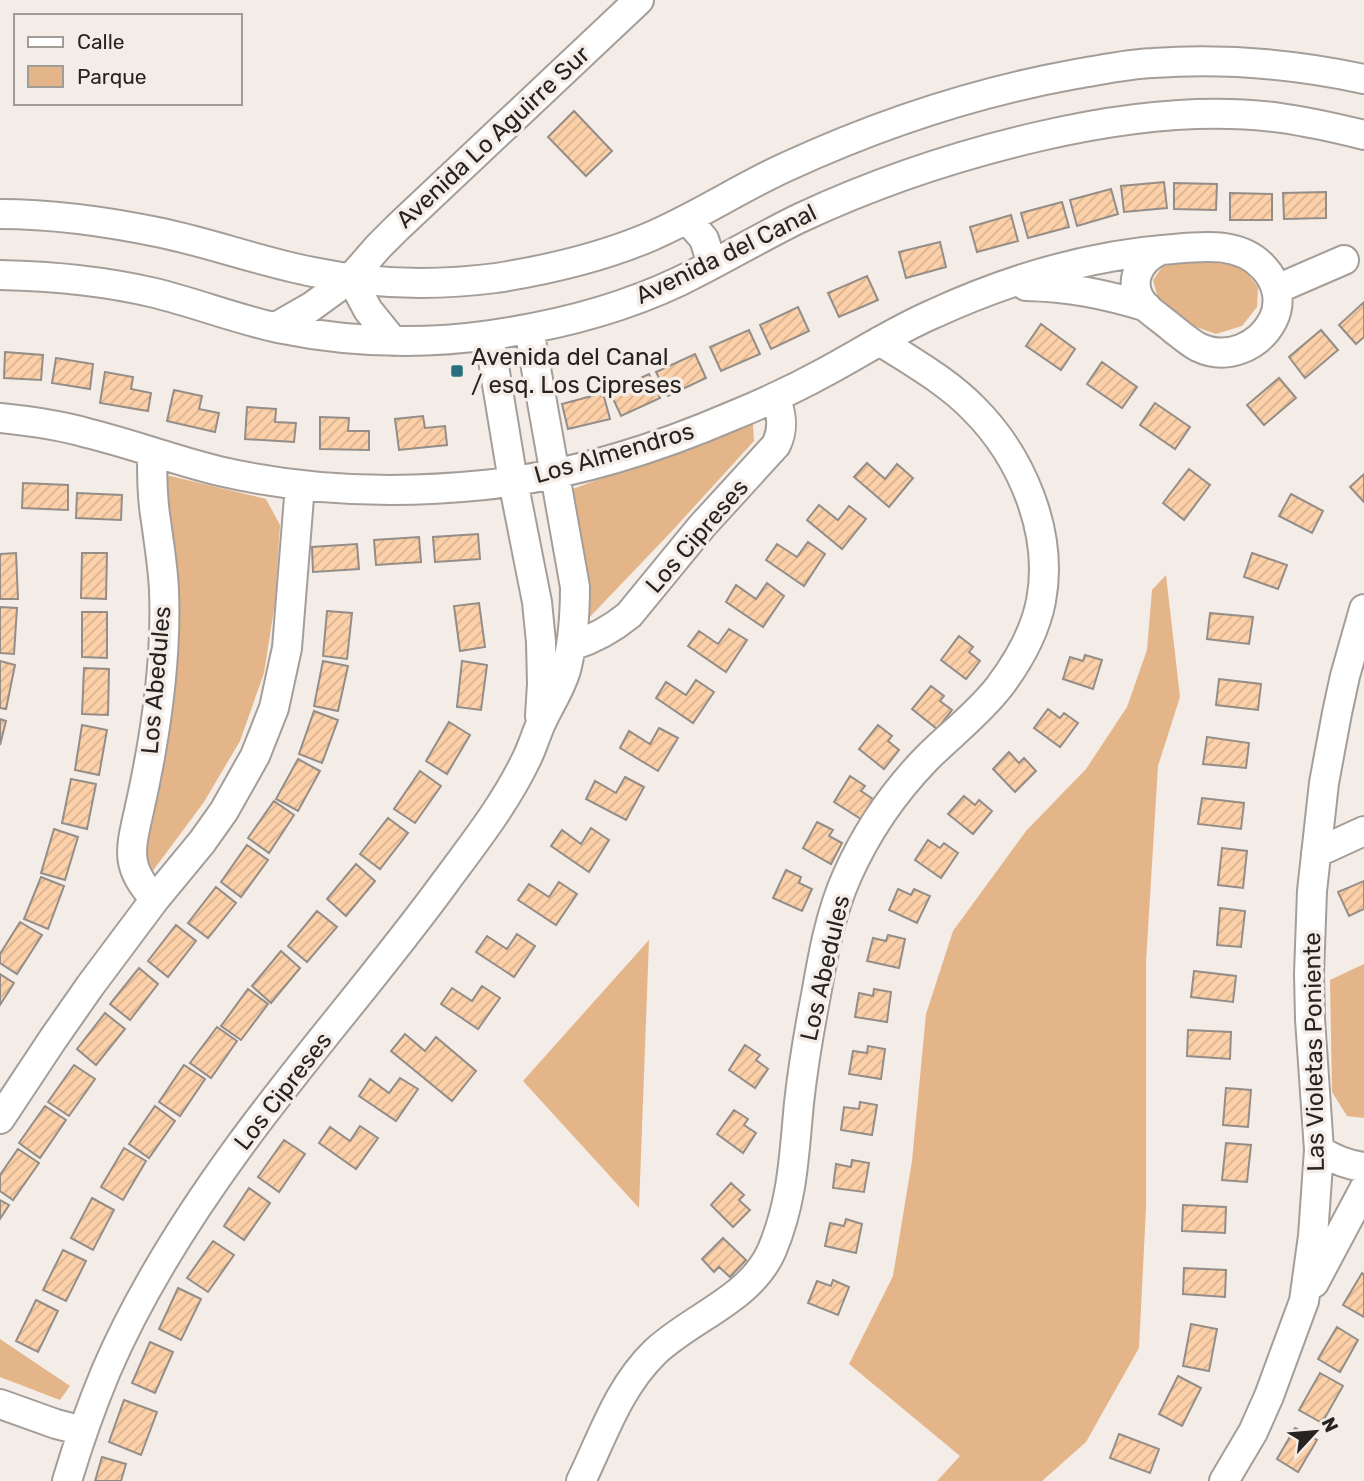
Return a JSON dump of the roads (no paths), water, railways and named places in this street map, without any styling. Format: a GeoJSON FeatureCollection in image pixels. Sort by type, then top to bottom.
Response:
{"type":"FeatureCollection","features":[{"type":"Feature","properties":{"kind":"street","name":"Avenida Lo Aguirre Sur"},"geometry":{"type":"LineString","coordinates":[[276,327],[311,307],[351,278],[397,228],[639,0]]}},
{"type":"Feature","properties":{"kind":"street","name":"Avenida del Canal"},"geometry":{"type":"LineString","coordinates":[[0,214],[65,217],[117,224],[302,270],[351,278],[424,284],[460,282],[563,265],[605,253],[687,219],[786,167],[875,130],[943,107],[1055,78],[1149,63],[1199,61],[1288,65],[1364,79]]}},
{"type":"Feature","properties":{"kind":"street","name":"Avenida del Canal"},"geometry":{"type":"LineString","coordinates":[[0,275],[71,279],[113,285],[155,293],[276,327],[334,337],[425,341],[489,336],[566,321],[642,297],[679,281],[797,220],[886,181],[995,146],[1086,126],[1156,116],[1196,114],[1279,117],[1364,135]]}},
{"type":"Feature","properties":{"kind":"street"},"geometry":{"type":"LineString","coordinates":[[687,219],[704,239],[712,264]]}},
{"type":"Feature","properties":{"kind":"street","name":"Los Almendros"},"geometry":{"type":"LineString","coordinates":[[0,418],[83,431],[222,472],[300,485],[344,489],[436,489],[513,481],[555,473],[657,444],[729,418],[775,397],[933,313],[996,289],[1038,274],[1081,262],[1120,254],[1161,250],[1216,247],[1238,251],[1268,271],[1277,289],[1277,308],[1272,323],[1249,346],[1238,351],[1214,353],[1190,342],[1147,307],[1113,296],[1079,289],[1023,286],[996,289]]}},
{"type":"Feature","properties":{"kind":"street"},"geometry":{"type":"LineString","coordinates":[[1147,307],[1139,298],[1137,275],[1145,259],[1161,250]]}},
{"type":"Feature","properties":{"kind":"street"},"geometry":{"type":"LineString","coordinates":[[1277,289],[1344,260]]}},
{"type":"Feature","properties":{"kind":"street"},"geometry":{"type":"LineString","coordinates":[[351,278],[368,310],[393,341]]}},
{"type":"Feature","properties":{"kind":"street"},"geometry":{"type":"LineString","coordinates":[[368,310],[372,299],[388,282]]}},
{"type":"Feature","properties":{"kind":"street","name":"Los Cipreses"},"geometry":{"type":"LineString","coordinates":[[66,1481],[107,1370],[145,1291],[203,1198],[272,1101],[390,955],[511,789],[565,674],[572,646],[575,587],[529,329]]}},
{"type":"Feature","properties":{"kind":"street","name":"Los Cipreses"},"geometry":{"type":"LineString","coordinates":[[489,336],[513,481],[537,602],[541,642],[540,726]]}},
{"type":"Feature","properties":{"kind":"street","name":"Los Abedules"},"geometry":{"type":"LineString","coordinates":[[581,1481],[613,1410],[638,1371],[671,1339],[745,1286],[770,1255],[792,1185],[807,1040],[824,947],[845,880],[862,845],[904,784],[926,758],[985,704],[1007,677],[1034,626],[1041,601],[1043,576],[1038,525],[1022,475],[1012,456],[971,405],[880,341]]}},
{"type":"Feature","properties":{"kind":"street","name":"Los Cipreses"},"geometry":{"type":"LineString","coordinates":[[572,646],[601,635],[629,615],[702,526],[776,445],[782,427],[775,397]]}},
{"type":"Feature","properties":{"kind":"street","name":"Los Abedules"},"geometry":{"type":"LineString","coordinates":[[152,452],[153,498],[163,566],[164,616],[159,696],[131,852],[136,875],[155,899]]}},
{"type":"Feature","properties":{"kind":"street"},"geometry":{"type":"LineString","coordinates":[[0,1119],[60,1028],[155,899],[225,811],[243,780],[265,733],[287,648],[300,485]]}},
{"type":"Feature","properties":{"kind":"street","name":"Las Violetas Poniente"},"geometry":{"type":"LineString","coordinates":[[1224,1481],[1253,1432],[1269,1396],[1304,1301],[1313,1236],[1319,1150],[1309,974],[1316,853],[1324,783],[1337,713],[1364,609]]}},
{"type":"Feature","properties":{"kind":"street"},"geometry":{"type":"LineString","coordinates":[[1316,853],[1364,831]]}},
{"type":"Feature","properties":{"kind":"street"},"geometry":{"type":"LineString","coordinates":[[1319,1150],[1331,1158],[1364,1167]]}},
{"type":"Feature","properties":{"kind":"street"},"geometry":{"type":"LineString","coordinates":[[1304,1301],[1364,1189]]}},
{"type":"Feature","properties":{"kind":"street"},"geometry":{"type":"LineString","coordinates":[[0,1404],[83,1431]]}},
{"type":"Feature","properties":{"kind":"place","name":"Avenida del Canal / esq. Los Cipreses"},"geometry":{"type":"Point","coordinates":[457,371]}}]}
